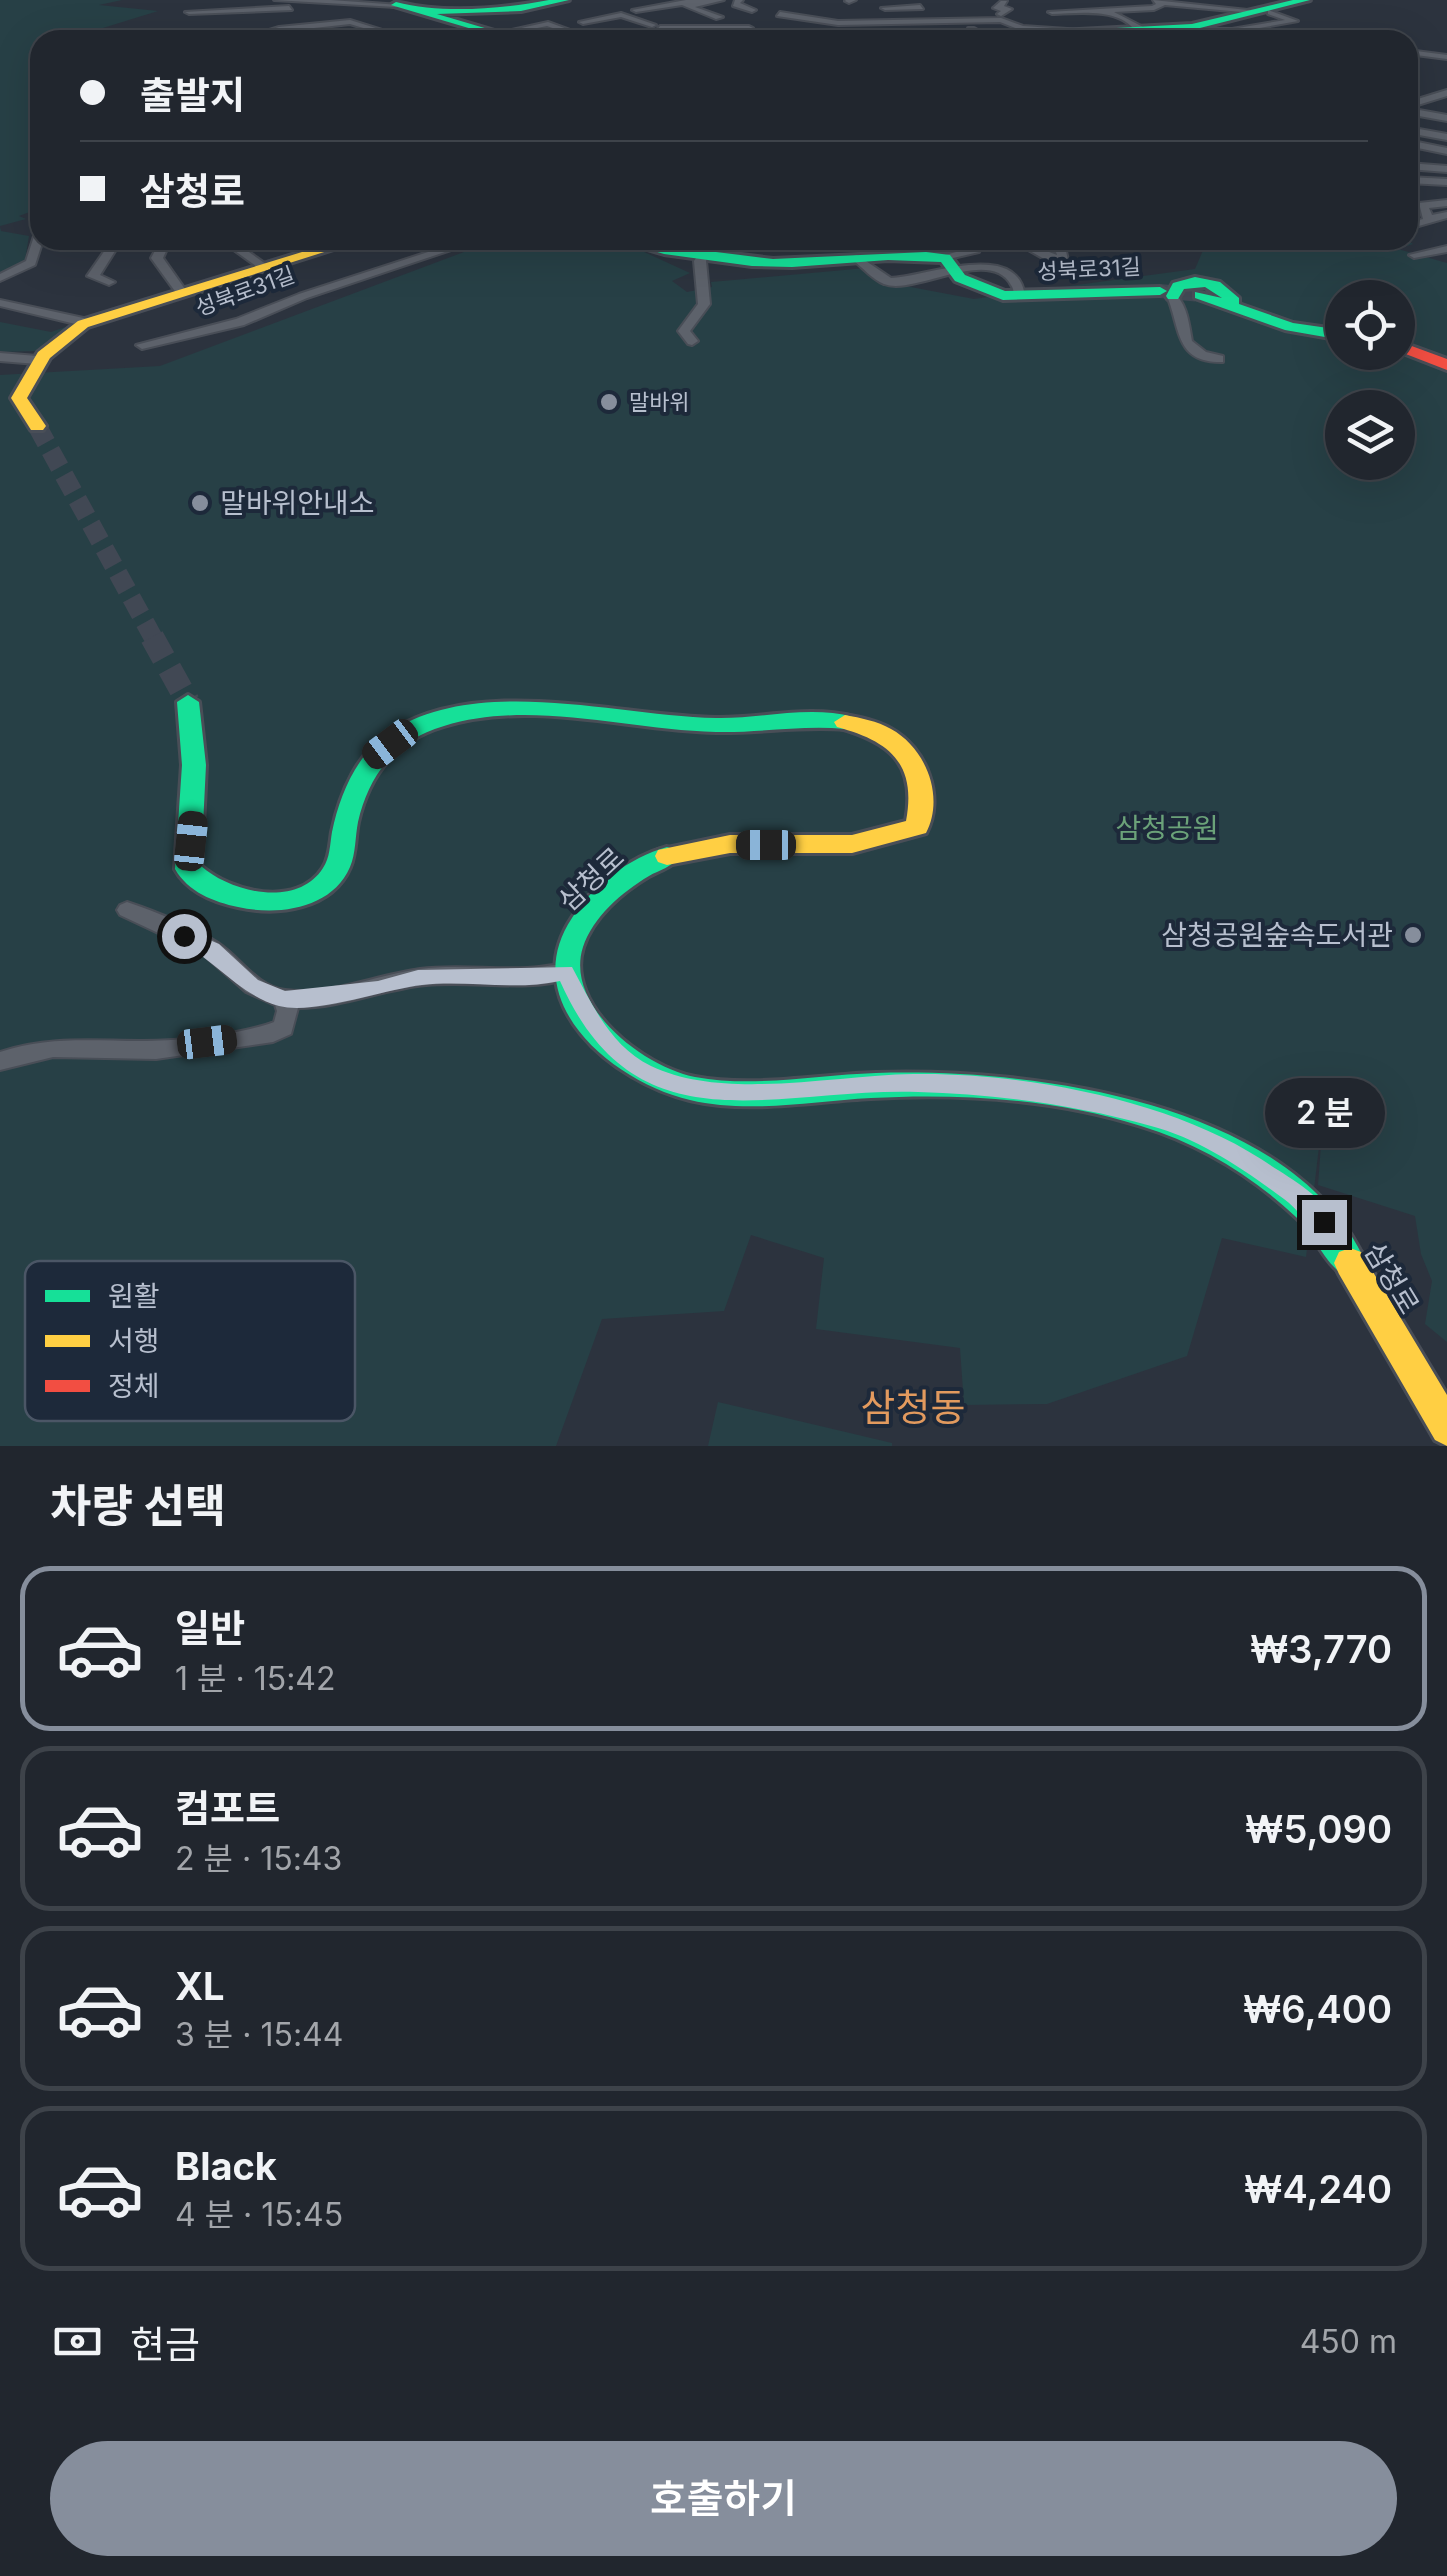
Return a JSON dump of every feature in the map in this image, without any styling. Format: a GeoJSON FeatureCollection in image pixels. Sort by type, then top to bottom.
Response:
{"type":"FeatureCollection","features":[{"type":"Feature","properties":{"kind":"street"},"geometry":{"type":"LineString","coordinates":[[188,5],[236,0]]}},
{"type":"Feature","properties":{"kind":"street"},"geometry":{"type":"LineString","coordinates":[[278,0],[521,8],[564,0]]}},
{"type":"Feature","properties":{"kind":"street"},"geometry":{"type":"LineString","coordinates":[[636,10],[700,0]]}},
{"type":"Feature","properties":{"kind":"street"},"geometry":{"type":"LineString","coordinates":[[719,18],[685,6],[720,0]]}},
{"type":"Feature","properties":{"kind":"street"},"geometry":{"type":"LineString","coordinates":[[1141,0],[1259,15]]}},
{"type":"Feature","properties":{"kind":"street"},"geometry":{"type":"LineString","coordinates":[[188,5],[288,8],[303,1]]}},
{"type":"Feature","properties":{"kind":"street"},"geometry":{"type":"LineString","coordinates":[[738,2],[750,7]]}},
{"type":"Feature","properties":{"kind":"street"},"geometry":{"type":"LineString","coordinates":[[1052,12],[1154,8],[1166,2]]}},
{"type":"Feature","properties":{"kind":"street"},"geometry":{"type":"LineString","coordinates":[[1004,3],[997,8],[1008,10],[1005,27]]}},
{"type":"Feature","properties":{"kind":"street"},"geometry":{"type":"LineString","coordinates":[[188,5],[192,24],[188,30]]}},
{"type":"Feature","properties":{"kind":"street"},"geometry":{"type":"LineString","coordinates":[[888,5],[954,20]]}},
{"type":"Feature","properties":{"kind":"street"},"geometry":{"type":"LineString","coordinates":[[815,30],[826,21],[888,5],[920,8]]}},
{"type":"Feature","properties":{"kind":"street"},"geometry":{"type":"LineString","coordinates":[[411,6],[472,30]]}},
{"type":"Feature","properties":{"kind":"street"},"geometry":{"type":"LineString","coordinates":[[638,22],[690,10]]}},
{"type":"Feature","properties":{"kind":"street"},"geometry":{"type":"LineString","coordinates":[[942,15],[985,12],[1005,27]]}},
{"type":"Feature","properties":{"kind":"street"},"geometry":{"type":"LineString","coordinates":[[1111,13],[1140,30]]}},
{"type":"Feature","properties":{"kind":"street"},"geometry":{"type":"LineString","coordinates":[[780,14],[826,21],[954,20],[1005,27],[1079,26],[1113,30]]}},
{"type":"Feature","properties":{"kind":"street"},"geometry":{"type":"LineString","coordinates":[[583,22],[621,15],[656,26],[748,30]]}},
{"type":"Feature","properties":{"kind":"street"},"geometry":{"type":"LineString","coordinates":[[1171,30],[1259,15]]}},
{"type":"Feature","properties":{"kind":"street"},"geometry":{"type":"LineString","coordinates":[[528,30],[548,24],[565,30]]}},
{"type":"Feature","properties":{"kind":"street"},"geometry":{"type":"LineString","coordinates":[[1430,55],[1433,45],[1438,43]]}},
{"type":"Feature","properties":{"kind":"street"},"geometry":{"type":"LineString","coordinates":[[1418,53],[1447,57]]}},
{"type":"Feature","properties":{"kind":"street"},"geometry":{"type":"LineString","coordinates":[[1418,104],[1447,93]]}},
{"type":"Feature","properties":{"kind":"street"},"geometry":{"type":"LineString","coordinates":[[1424,101],[1447,117]]}},
{"type":"Feature","properties":{"kind":"street"},"geometry":{"type":"LineString","coordinates":[[1418,110],[1447,117]]}},
{"type":"Feature","properties":{"kind":"street"},"geometry":{"type":"LineString","coordinates":[[1418,132],[1447,137]]}},
{"type":"Feature","properties":{"kind":"street"},"geometry":{"type":"LineString","coordinates":[[1418,146],[1447,154]]}},
{"type":"Feature","properties":{"kind":"street"},"geometry":{"type":"LineString","coordinates":[[1418,156],[1447,154]]}},
{"type":"Feature","properties":{"kind":"street"},"geometry":{"type":"LineString","coordinates":[[1418,167],[1447,168]]}},
{"type":"Feature","properties":{"kind":"street"},"geometry":{"type":"LineString","coordinates":[[1418,184],[1447,182]]}},
{"type":"Feature","properties":{"kind":"street"},"geometry":{"type":"LineString","coordinates":[[1433,184],[1445,214]]}},
{"type":"Feature","properties":{"kind":"street"},"geometry":{"type":"LineString","coordinates":[[1418,223],[1445,214]]}},
{"type":"Feature","properties":{"kind":"street"},"geometry":{"type":"LineString","coordinates":[[1426,239],[1445,214]]}},
{"type":"Feature","properties":{"kind":"street"},"geometry":{"type":"LineString","coordinates":[[1414,255],[1447,249]]}},
{"type":"Feature","properties":{"kind":"street"},"geometry":{"type":"LineString","coordinates":[[0,278],[31,263],[35,250]]}},
{"type":"Feature","properties":{"kind":"street"},"geometry":{"type":"LineString","coordinates":[[109,282],[92,276],[110,250]]}},
{"type":"Feature","properties":{"kind":"street"},"geometry":{"type":"LineString","coordinates":[[161,250],[157,258],[181,292]]}},
{"type":"Feature","properties":{"kind":"street"},"geometry":{"type":"LineString","coordinates":[[240,250],[264,267]]}},
{"type":"Feature","properties":{"kind":"street"},"geometry":{"type":"LineString","coordinates":[[37,426],[19,398],[25,375],[66,332],[84,322],[321,250]]}},
{"type":"Feature","properties":{"kind":"street","name":"성북로31길"},"geometry":{"type":"LineString","coordinates":[[142,345],[236,324],[447,250]]}},
{"type":"Feature","properties":{"kind":"street"},"geometry":{"type":"LineString","coordinates":[[694,250],[788,263],[975,250]]}},
{"type":"Feature","properties":{"kind":"street"},"geometry":{"type":"LineString","coordinates":[[886,250],[932,253]]}},
{"type":"Feature","properties":{"kind":"street"},"geometry":{"type":"LineString","coordinates":[[1035,250],[1050,258],[1064,258],[1061,250]]}},
{"type":"Feature","properties":{"kind":"street"},"geometry":{"type":"LineString","coordinates":[[857,258],[888,282],[898,283],[932,253]]}},
{"type":"Feature","properties":{"kind":"street","name":"성북로31길"},"geometry":{"type":"LineString","coordinates":[[932,253],[974,286],[1019,296],[1116,289],[1166,294]]}},
{"type":"Feature","properties":{"kind":"street"},"geometry":{"type":"LineString","coordinates":[[692,340],[684,331],[704,304],[700,261],[704,254]]}},
{"type":"Feature","properties":{"kind":"street"},"geometry":{"type":"LineString","coordinates":[[1219,360],[1202,356],[1186,342],[1182,316],[1166,294],[1203,278],[1215,282],[1240,307]]}},
{"type":"Feature","properties":{"kind":"street"},"geometry":{"type":"LineString","coordinates":[[1200,295],[1290,327],[1325,332]]}},
{"type":"Feature","properties":{"kind":"street"},"geometry":{"type":"LineString","coordinates":[[0,303],[84,322]]}},
{"type":"Feature","properties":{"kind":"street"},"geometry":{"type":"LineString","coordinates":[[190,348],[244,328],[236,324]]}},
{"type":"Feature","properties":{"kind":"street"},"geometry":{"type":"LineString","coordinates":[[1415,353],[1447,365]]}},
{"type":"Feature","properties":{"kind":"street"},"geometry":{"type":"LineString","coordinates":[[0,357],[37,360]]}},
{"type":"Feature","properties":{"kind":"street","name":"삼청로"},"geometry":{"type":"LineString","coordinates":[[188,702],[197,784],[188,869],[216,891],[279,902],[315,891],[336,871],[347,814],[373,757],[406,732],[432,722],[503,714],[627,714],[709,725],[832,721],[878,731],[910,754],[920,768],[926,800],[916,827],[889,837],[844,845],[726,844],[663,857],[620,885],[583,920],[573,938],[566,972],[582,1009],[603,1039],[640,1071],[672,1082],[752,1094],[915,1082],[1031,1092],[1157,1118],[1226,1148],[1294,1193],[1324,1222],[1447,1428]]}},
{"type":"Feature","properties":{"kind":"street"},"geometry":{"type":"LineString","coordinates":[[127,910],[212,949],[252,986],[284,999],[378,989],[418,977],[472,974],[539,978],[566,972]]}},
{"type":"Feature","properties":{"kind":"street"},"geometry":{"type":"LineString","coordinates":[[0,1062],[28,1050],[63,1046],[141,1050],[273,1033],[283,1028],[288,1011],[284,999]]}},
{"type":"Feature","properties":{"kind":"green space"},"geometry":{"type":"Polygon","coordinates":[[[0,0],[122,0],[99,5],[158,11],[96,30],[30,30],[30,212],[19,216],[26,219],[0,226],[0,0]]]}},
{"type":"Feature","properties":{"kind":"green space"},"geometry":{"type":"Polygon","coordinates":[[[0,227],[1,231],[29,236],[25,260],[0,276],[0,227]]]}},
{"type":"Feature","properties":{"kind":"green space","name":"삼청공원"},"geometry":{"type":"Polygon","coordinates":[[[469,250],[640,250],[690,273],[672,281],[687,292],[712,287],[711,282],[866,268],[879,281],[974,299],[1195,269],[1203,250],[1402,250],[1447,263],[1447,1342],[1425,1324],[1432,1281],[1421,1254],[1415,1216],[1318,1185],[1324,1104],[1306,1257],[1222,1238],[1187,1356],[1047,1404],[964,1405],[960,1348],[816,1329],[824,1258],[751,1235],[724,1311],[602,1319],[556,1446],[0,1446],[0,375],[160,366],[469,250]]]}},
{"type":"Feature","properties":{"kind":"green space"},"geometry":{"type":"Polygon","coordinates":[[[0,322],[51,332],[71,325],[35,351],[0,352],[0,322]]]}},
{"type":"Feature","properties":{"kind":"green space"},"geometry":{"type":"Polygon","coordinates":[[[718,1402],[892,1443],[892,1446],[708,1446],[718,1402]]]}},
{"type":"Feature","properties":{"kind":"tunnel"},"geometry":{"type":"LineString","coordinates":[[1160,291],[1200,295]]}},
{"type":"Feature","properties":{"kind":"tunnel"},"geometry":{"type":"LineString","coordinates":[[37,426],[154,639]]}},
{"type":"Feature","properties":{"kind":"tunnel"},"geometry":{"type":"LineString","coordinates":[[152,637],[188,702]]}},
{"type":"Feature","properties":{"kind":"traffic: fast"},"geometry":{"type":"LineString","coordinates":[[427,11],[521,8],[564,0]]}},
{"type":"Feature","properties":{"kind":"traffic: fast"},"geometry":{"type":"LineString","coordinates":[[1135,30],[1221,22],[1305,0]]}},
{"type":"Feature","properties":{"kind":"traffic: fast"},"geometry":{"type":"LineString","coordinates":[[396,5],[485,30]]}},
{"type":"Feature","properties":{"kind":"traffic: fast"},"geometry":{"type":"LineString","coordinates":[[667,250],[752,262],[907,255],[945,258],[960,278],[1003,296],[1160,291]]}},
{"type":"Feature","properties":{"kind":"traffic: fast"},"geometry":{"type":"LineString","coordinates":[[1173,296],[1178,286],[1202,282],[1221,289],[1234,301]]}},
{"type":"Feature","properties":{"kind":"traffic: fast"},"geometry":{"type":"LineString","coordinates":[[1200,295],[1290,327],[1325,332]]}},
{"type":"Feature","properties":{"kind":"traffic: fast"},"geometry":{"type":"LineString","coordinates":[[188,702],[194,765],[188,869],[218,892],[265,901],[299,897],[327,882],[341,857],[351,804],[372,762],[393,740],[440,719],[517,709],[715,725],[845,722]]}},
{"type":"Feature","properties":{"kind":"traffic: fast"},"geometry":{"type":"LineString","coordinates":[[667,856],[633,874],[600,900],[575,933],[568,951],[567,978],[578,1004],[608,1043],[639,1069],[668,1082],[719,1092],[941,1085],[1075,1098],[1141,1113],[1204,1136],[1262,1168],[1311,1210],[1350,1263]]}},
{"type":"Feature","properties":{"kind":"traffic: slow"},"geometry":{"type":"LineString","coordinates":[[37,426],[19,398],[24,386],[44,355],[83,324],[323,250]]}},
{"type":"Feature","properties":{"kind":"traffic: slow"},"geometry":{"type":"LineString","coordinates":[[667,856],[730,844],[852,844],[917,827],[921,788],[908,756],[883,734],[845,722]]}},
{"type":"Feature","properties":{"kind":"traffic: slow"},"geometry":{"type":"LineString","coordinates":[[1350,1263],[1447,1428]]}},
{"type":"Feature","properties":{"kind":"traffic: jam"},"geometry":{"type":"LineString","coordinates":[[1415,353],[1447,365]]}},
{"type":"Feature","properties":{"kind":"place","name":"말바위"},"geometry":{"type":"Point","coordinates":[609,402]}},
{"type":"Feature","properties":{"kind":"place","name":"말바위안내소"},"geometry":{"type":"Point","coordinates":[200,503]}},
{"type":"Feature","properties":{"kind":"place","name":"삼청공원숲속도서관"},"geometry":{"type":"Point","coordinates":[1413,935]}},
{"type":"Feature","properties":{"kind":"district","name":"삼청동"},"geometry":{"type":"Point","coordinates":[913,1408]}},
{"type":"Feature","properties":{"kind":"route"},"geometry":{"type":"LineString","coordinates":[[184,936],[212,949],[252,986],[284,999],[378,989],[418,977],[472,974],[539,978],[566,972],[582,1009],[603,1039],[640,1071],[714,1090],[752,1094],[915,1082],[1031,1092],[1157,1118],[1226,1148],[1294,1193],[1324,1222]]}}]}
